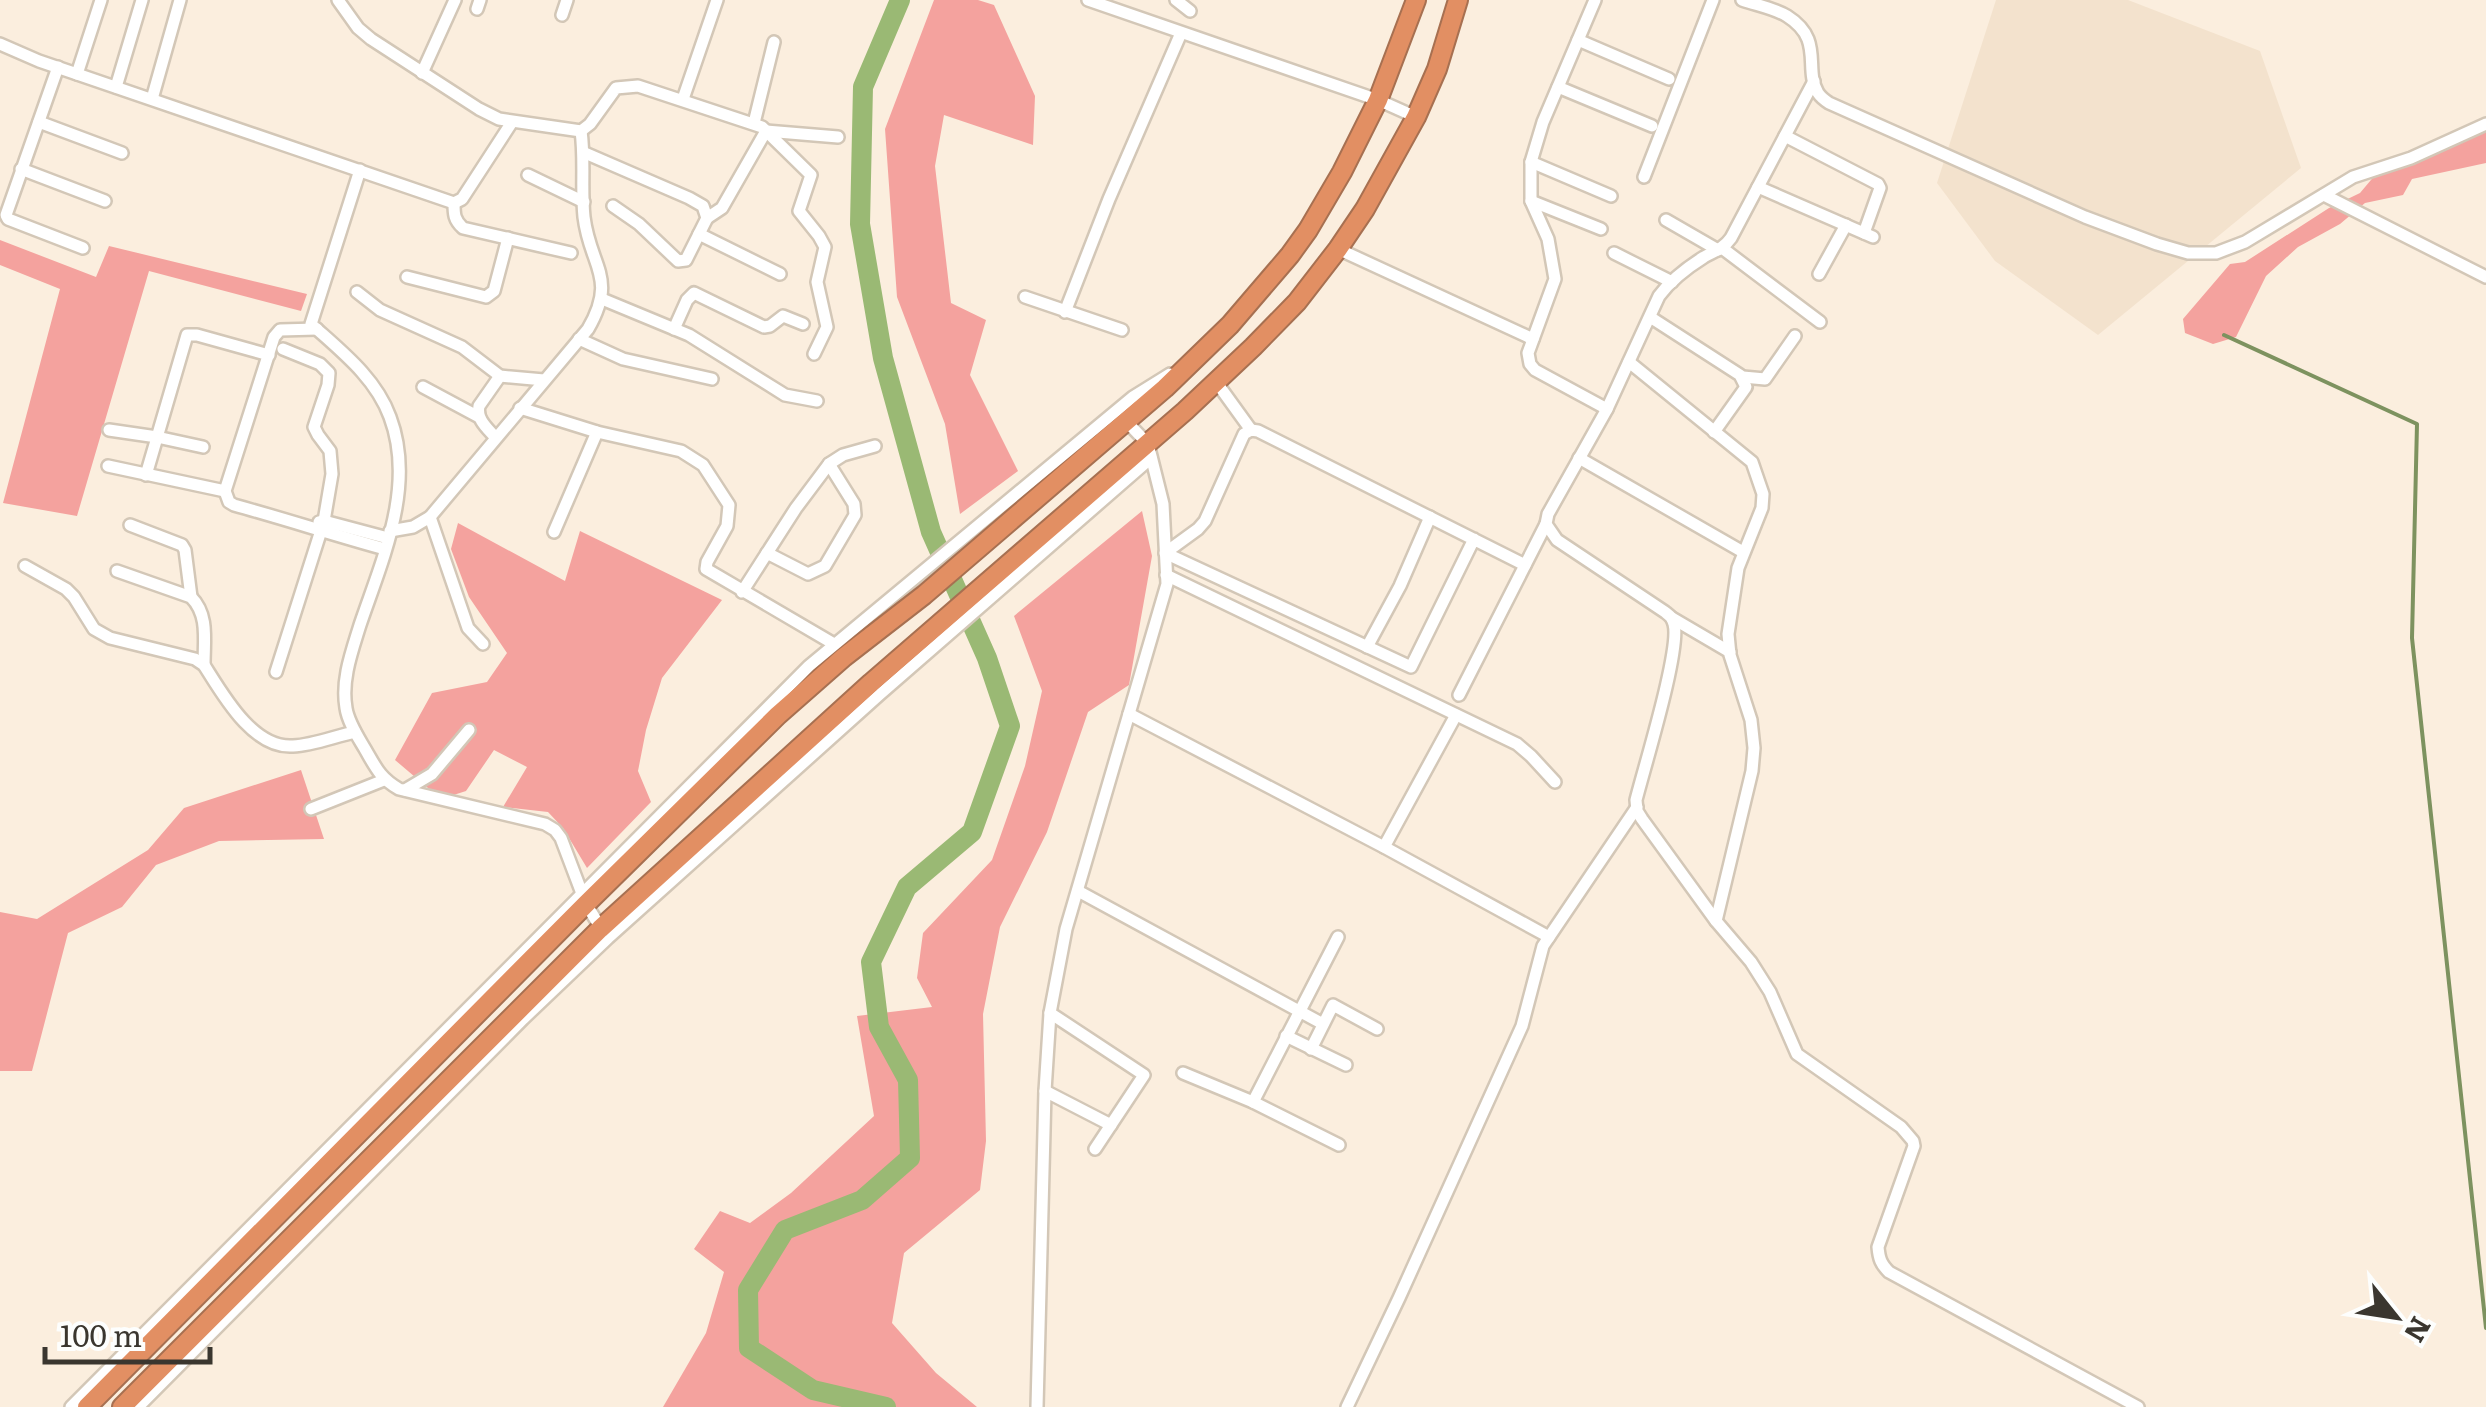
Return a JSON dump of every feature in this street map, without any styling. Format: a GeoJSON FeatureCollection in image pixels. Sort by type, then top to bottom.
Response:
{"type":"FeatureCollection","features":[{"type":"Feature","properties":{"kind":"highway"},"geometry":{"type":"LineString","coordinates":[[87,1407],[584,898],[920,587],[1120,416],[1198,358],[1266,285],[1308,230],[1378,100],[1416,0]]}},
{"type":"Feature","properties":{"kind":"highway"},"geometry":{"type":"LineString","coordinates":[[122,1407],[604,934],[871,683],[943,631],[1150,451],[1296,302],[1366,209],[1416,116],[1458,0]]}},
{"type":"Feature","properties":{"kind":"street"},"geometry":{"type":"LineString","coordinates":[[77,74],[101,0]]}},
{"type":"Feature","properties":{"kind":"street"},"geometry":{"type":"LineString","coordinates":[[116,86],[142,0]]}},
{"type":"Feature","properties":{"kind":"street"},"geometry":{"type":"LineString","coordinates":[[152,99],[180,0]]}},
{"type":"Feature","properties":{"kind":"street"},"geometry":{"type":"LineString","coordinates":[[338,0],[358,28],[422,73],[479,109],[512,122],[581,131],[616,88],[638,86],[766,130],[811,175],[798,211],[825,247],[816,282],[827,328],[814,354]]}},
{"type":"Feature","properties":{"kind":"street"},"geometry":{"type":"LineString","coordinates":[[422,73],[454,3],[439,0]]}},
{"type":"Feature","properties":{"kind":"street"},"geometry":{"type":"LineString","coordinates":[[562,15],[567,0]]}},
{"type":"Feature","properties":{"kind":"street"},"geometry":{"type":"LineString","coordinates":[[682,100],[717,0]]}},
{"type":"Feature","properties":{"kind":"street"},"geometry":{"type":"LineString","coordinates":[[1088,0],[1416,116]]}},
{"type":"Feature","properties":{"kind":"street"},"geometry":{"type":"LineString","coordinates":[[1176,0],[1190,11]]}},
{"type":"Feature","properties":{"kind":"street"},"geometry":{"type":"LineString","coordinates":[[1595,0],[1543,122],[1531,162],[1532,201],[1548,239],[1555,280],[1528,353],[1535,370],[1607,409]]}},
{"type":"Feature","properties":{"kind":"street"},"geometry":{"type":"LineString","coordinates":[[1644,176],[1713,0]]}},
{"type":"Feature","properties":{"kind":"street"},"geometry":{"type":"LineString","coordinates":[[1742,0],[1778,6],[1803,32],[1812,50],[1818,95],[1830,103],[2086,217],[2188,252],[2216,253],[2245,242],[2353,177],[2411,158],[2486,124]]}},
{"type":"Feature","properties":{"kind":"street"},"geometry":{"type":"LineString","coordinates":[[1065,312],[1109,198],[1181,33]]}},
{"type":"Feature","properties":{"kind":"street"},"geometry":{"type":"LineString","coordinates":[[1578,40],[1669,79]]}},
{"type":"Feature","properties":{"kind":"street"},"geometry":{"type":"LineString","coordinates":[[754,123],[774,42]]}},
{"type":"Feature","properties":{"kind":"street"},"geometry":{"type":"LineString","coordinates":[[0,44],[58,68],[454,204]]}},
{"type":"Feature","properties":{"kind":"street"},"geometry":{"type":"LineString","coordinates":[[58,68],[6,210],[8,218],[83,248]]}},
{"type":"Feature","properties":{"kind":"street"},"geometry":{"type":"LineString","coordinates":[[1459,695],[1548,514],[1607,409],[1660,296],[1672,282],[1732,238],[1814,80]]}},
{"type":"Feature","properties":{"kind":"street"},"geometry":{"type":"LineString","coordinates":[[1558,87],[1652,126]]}},
{"type":"Feature","properties":{"kind":"street"},"geometry":{"type":"LineString","coordinates":[[38,122],[122,153]]}},
{"type":"Feature","properties":{"kind":"street"},"geometry":{"type":"LineString","coordinates":[[454,204],[462,199],[512,122]]}},
{"type":"Feature","properties":{"kind":"street"},"geometry":{"type":"LineString","coordinates":[[766,130],[838,137]]}},
{"type":"Feature","properties":{"kind":"street"},"geometry":{"type":"LineString","coordinates":[[613,206],[639,224],[678,262],[686,260],[707,218],[722,208],[766,130]]}},
{"type":"Feature","properties":{"kind":"street"},"geometry":{"type":"LineString","coordinates":[[316,329],[280,330],[274,336],[225,491],[234,506],[388,539],[430,517],[598,312],[602,283],[586,230],[581,131]]}},
{"type":"Feature","properties":{"kind":"street"},"geometry":{"type":"LineString","coordinates":[[1758,187],[1868,235],[1878,184],[1784,136]]}},
{"type":"Feature","properties":{"kind":"street"},"geometry":{"type":"LineString","coordinates":[[584,154],[689,198],[703,206],[707,218]]}},
{"type":"Feature","properties":{"kind":"street"},"geometry":{"type":"LineString","coordinates":[[1531,162],[1611,196]]}},
{"type":"Feature","properties":{"kind":"street"},"geometry":{"type":"LineString","coordinates":[[21,170],[105,201]]}},
{"type":"Feature","properties":{"kind":"street"},"geometry":{"type":"LineString","coordinates":[[138,1407],[604,934],[555,830],[546,824],[405,790],[381,776],[346,711],[344,685],[388,539],[401,466],[384,400],[366,375],[311,324],[360,170]]}},
{"type":"Feature","properties":{"kind":"street"},"geometry":{"type":"LineString","coordinates":[[528,175],[584,202]]}},
{"type":"Feature","properties":{"kind":"street"},"geometry":{"type":"LineString","coordinates":[[2324,194],[2486,277]]}},
{"type":"Feature","properties":{"kind":"street"},"geometry":{"type":"LineString","coordinates":[[1532,201],[1601,229]]}},
{"type":"Feature","properties":{"kind":"street"},"geometry":{"type":"LineString","coordinates":[[454,204],[456,222],[462,228],[571,253]]}},
{"type":"Feature","properties":{"kind":"street"},"geometry":{"type":"LineString","coordinates":[[1666,220],[1720,249],[1820,322]]}},
{"type":"Feature","properties":{"kind":"street"},"geometry":{"type":"LineString","coordinates":[[1819,274],[1846,226]]}},
{"type":"Feature","properties":{"kind":"street"},"geometry":{"type":"LineString","coordinates":[[699,234],[780,274]]}},
{"type":"Feature","properties":{"kind":"street"},"geometry":{"type":"LineString","coordinates":[[407,277],[486,297],[494,291],[508,238]]}},
{"type":"Feature","properties":{"kind":"street"},"geometry":{"type":"LineString","coordinates":[[1338,249],[1533,339]]}},
{"type":"Feature","properties":{"kind":"street"},"geometry":{"type":"LineString","coordinates":[[1614,254],[1672,282]]}},
{"type":"Feature","properties":{"kind":"street"},"geometry":{"type":"LineString","coordinates":[[357,292],[380,310],[462,348],[500,376],[544,380]]}},
{"type":"Feature","properties":{"kind":"street"},"geometry":{"type":"LineString","coordinates":[[674,328],[686,300],[694,293],[764,327],[782,316],[803,324]]}},
{"type":"Feature","properties":{"kind":"street"},"geometry":{"type":"LineString","coordinates":[[1025,297],[1122,330]]}},
{"type":"Feature","properties":{"kind":"street"},"geometry":{"type":"LineString","coordinates":[[602,300],[698,340],[785,395],[817,401]]}},
{"type":"Feature","properties":{"kind":"street"},"geometry":{"type":"LineString","coordinates":[[1650,317],[1742,377],[1766,379],[1794,336]]}},
{"type":"Feature","properties":{"kind":"street"},"geometry":{"type":"LineString","coordinates":[[146,476],[186,335],[269,354]]}},
{"type":"Feature","properties":{"kind":"street"},"geometry":{"type":"LineString","coordinates":[[579,339],[622,359],[712,379]]}},
{"type":"Feature","properties":{"kind":"street"},"geometry":{"type":"LineString","coordinates":[[276,672],[323,526],[332,474],[330,451],[314,426],[329,374],[320,364],[283,349]]}},
{"type":"Feature","properties":{"kind":"street"},"geometry":{"type":"LineString","coordinates":[[1629,362],[1752,462],[1763,494],[1762,508],[1738,568],[1728,634],[1751,720],[1754,748],[1716,921]]}},
{"type":"Feature","properties":{"kind":"street"},"geometry":{"type":"LineString","coordinates":[[478,417],[479,406],[500,376]]}},
{"type":"Feature","properties":{"kind":"street"},"geometry":{"type":"LineString","coordinates":[[1714,432],[1746,387],[1742,377]]}},
{"type":"Feature","properties":{"kind":"street"},"geometry":{"type":"LineString","coordinates":[[1217,383],[1251,430]]}},
{"type":"Feature","properties":{"kind":"street"},"geometry":{"type":"LineString","coordinates":[[423,387],[478,417],[495,438]]}},
{"type":"Feature","properties":{"kind":"street"},"geometry":{"type":"LineString","coordinates":[[520,408],[681,452],[703,465],[729,505],[726,526],[706,562],[706,570],[834,644]]}},
{"type":"Feature","properties":{"kind":"street"},"geometry":{"type":"LineString","coordinates":[[1037,1407],[1044,1091],[1050,1012],[1066,929],[1167,584],[1163,504],[1150,451],[1120,416]]}},
{"type":"Feature","properties":{"kind":"street"},"geometry":{"type":"LineString","coordinates":[[109,430],[203,447]]}},
{"type":"Feature","properties":{"kind":"street"},"geometry":{"type":"LineString","coordinates":[[1166,553],[1205,521],[1244,434],[1251,430],[1526,565]]}},
{"type":"Feature","properties":{"kind":"street"},"geometry":{"type":"LineString","coordinates":[[554,532],[597,432]]}},
{"type":"Feature","properties":{"kind":"street"},"geometry":{"type":"LineString","coordinates":[[738,590],[829,464],[843,455],[874,446]]}},
{"type":"Feature","properties":{"kind":"street"},"geometry":{"type":"LineString","coordinates":[[1580,458],[1743,552]]}},
{"type":"Feature","properties":{"kind":"street"},"geometry":{"type":"LineString","coordinates":[[767,553],[808,574],[824,566],[856,515],[854,504],[829,464]]}},
{"type":"Feature","properties":{"kind":"street"},"geometry":{"type":"LineString","coordinates":[[108,466],[225,491]]}},
{"type":"Feature","properties":{"kind":"street"},"geometry":{"type":"LineString","coordinates":[[430,517],[468,628],[483,644]]}},
{"type":"Feature","properties":{"kind":"street"},"geometry":{"type":"LineString","coordinates":[[1367,646],[1400,586],[1430,517]]}},
{"type":"Feature","properties":{"kind":"street"},"geometry":{"type":"LineString","coordinates":[[1546,524],[1557,540],[1730,652]]}},
{"type":"Feature","properties":{"kind":"street"},"geometry":{"type":"LineString","coordinates":[[130,525],[182,545],[192,597]]}},
{"type":"Feature","properties":{"kind":"street"},"geometry":{"type":"LineString","coordinates":[[1166,553],[1411,666],[1474,539]]}},
{"type":"Feature","properties":{"kind":"street"},"geometry":{"type":"LineString","coordinates":[[25,566],[66,589],[94,629],[110,638],[196,659],[251,730],[276,745],[294,746],[355,732]]}},
{"type":"Feature","properties":{"kind":"street"},"geometry":{"type":"LineString","coordinates":[[117,572],[192,597],[204,615],[204,665]]}},
{"type":"Feature","properties":{"kind":"street"},"geometry":{"type":"LineString","coordinates":[[1166,575],[1517,744],[1555,782]]}},
{"type":"Feature","properties":{"kind":"street"},"geometry":{"type":"LineString","coordinates":[[71,1407],[834,644],[920,587]]}},
{"type":"Feature","properties":{"kind":"street"},"geometry":{"type":"LineString","coordinates":[[1672,618],[1672,659],[1636,800],[1639,812],[1770,992],[1797,1054],[1902,1127],[1913,1141],[1878,1248],[1883,1266],[2138,1407]]}},
{"type":"Feature","properties":{"kind":"street"},"geometry":{"type":"LineString","coordinates":[[1129,714],[1548,937]]}},
{"type":"Feature","properties":{"kind":"street"},"geometry":{"type":"LineString","coordinates":[[1384,847],[1456,714]]}},
{"type":"Feature","properties":{"kind":"street"},"geometry":{"type":"LineString","coordinates":[[405,790],[432,774],[470,730]]}},
{"type":"Feature","properties":{"kind":"street"},"geometry":{"type":"LineString","coordinates":[[310,809],[381,776]]}},
{"type":"Feature","properties":{"kind":"street"},"geometry":{"type":"LineString","coordinates":[[1346,1407],[1522,1026],[1538,959],[1548,937],[1639,812]]}},
{"type":"Feature","properties":{"kind":"street"},"geometry":{"type":"LineString","coordinates":[[1078,891],[1323,1024]]}},
{"type":"Feature","properties":{"kind":"street"},"geometry":{"type":"LineString","coordinates":[[1253,1102],[1338,936]]}},
{"type":"Feature","properties":{"kind":"street"},"geometry":{"type":"LineString","coordinates":[[1310,1049],[1333,1004],[1377,1029]]}},
{"type":"Feature","properties":{"kind":"street"},"geometry":{"type":"LineString","coordinates":[[1050,1012],[1144,1074],[1095,1150]]}},
{"type":"Feature","properties":{"kind":"street"},"geometry":{"type":"LineString","coordinates":[[1286,1036],[1346,1065]]}},
{"type":"Feature","properties":{"kind":"street"},"geometry":{"type":"LineString","coordinates":[[1183,1073],[1253,1102],[1339,1146]]}},
{"type":"Feature","properties":{"kind":"street"},"geometry":{"type":"LineString","coordinates":[[1044,1091],[1112,1125]]}},
{"type":"Feature","properties":{"kind":"shaded area"},"geometry":{"type":"Polygon","coordinates":[[[934,0],[978,0],[994,5],[1035,96],[1033,145],[944,115],[935,166],[951,303],[986,320],[970,375],[1018,471],[960,514],[945,424],[897,297],[885,129],[934,0]]]}},
{"type":"Feature","properties":{"kind":"shaded area"},"geometry":{"type":"Polygon","coordinates":[[[1996,0],[2128,0],[2260,51],[2301,168],[2098,335],[1995,261],[1937,183],[1996,0]]]}},
{"type":"Feature","properties":{"kind":"shaded area"},"geometry":{"type":"Polygon","coordinates":[[[2486,128],[2486,163],[2412,179],[2403,195],[2365,203],[2340,224],[2298,247],[2266,276],[2236,337],[2213,344],[2185,333],[2183,319],[2230,264],[2245,262],[2329,208],[2360,193],[2376,174],[2486,128]]]}},
{"type":"Feature","properties":{"kind":"shaded area"},"geometry":{"type":"Polygon","coordinates":[[[0,240],[96,277],[109,246],[307,294],[301,311],[149,271],[77,516],[3,503],[60,289],[0,265],[0,240]]]}},
{"type":"Feature","properties":{"kind":"shaded area"},"geometry":{"type":"Polygon","coordinates":[[[1142,511],[1152,556],[1129,685],[1088,712],[1047,832],[1000,927],[983,1014],[986,1141],[980,1190],[904,1253],[892,1323],[936,1373],[977,1407],[663,1407],[706,1333],[724,1272],[694,1249],[720,1211],[750,1223],[791,1193],[874,1116],[857,1016],[932,1007],[917,978],[923,933],[992,860],[1025,766],[1042,691],[1014,616],[1142,511]]]}},
{"type":"Feature","properties":{"kind":"shaded area"},"geometry":{"type":"Polygon","coordinates":[[[458,523],[565,581],[580,531],[722,600],[662,678],[638,771],[651,802],[587,868],[563,828],[548,812],[503,807],[527,767],[494,750],[466,791],[441,799],[395,760],[432,693],[487,682],[507,653],[469,597],[451,549],[458,523]]]}},
{"type":"Feature","properties":{"kind":"shaded area"},"geometry":{"type":"Polygon","coordinates":[[[301,770],[324,839],[219,841],[156,865],[122,907],[68,933],[32,1071],[0,1071],[0,912],[37,919],[148,850],[184,808],[301,770]]]}},
{"type":"Feature","properties":{"kind":"waterway"},"geometry":{"type":"LineString","coordinates":[[886,1407],[813,1390],[749,1348],[748,1290],[785,1230],[862,1200],[910,1158],[908,1080],[879,1027],[871,962],[907,887],[972,832],[1010,726],[987,658],[931,532],[883,358],[860,224],[863,87],[900,0]]}},
{"type":"Feature","properties":{"kind":"waterway"},"geometry":{"type":"LineString","coordinates":[[2224,335],[2417,424],[2412,638],[2486,1328]]}}]}
